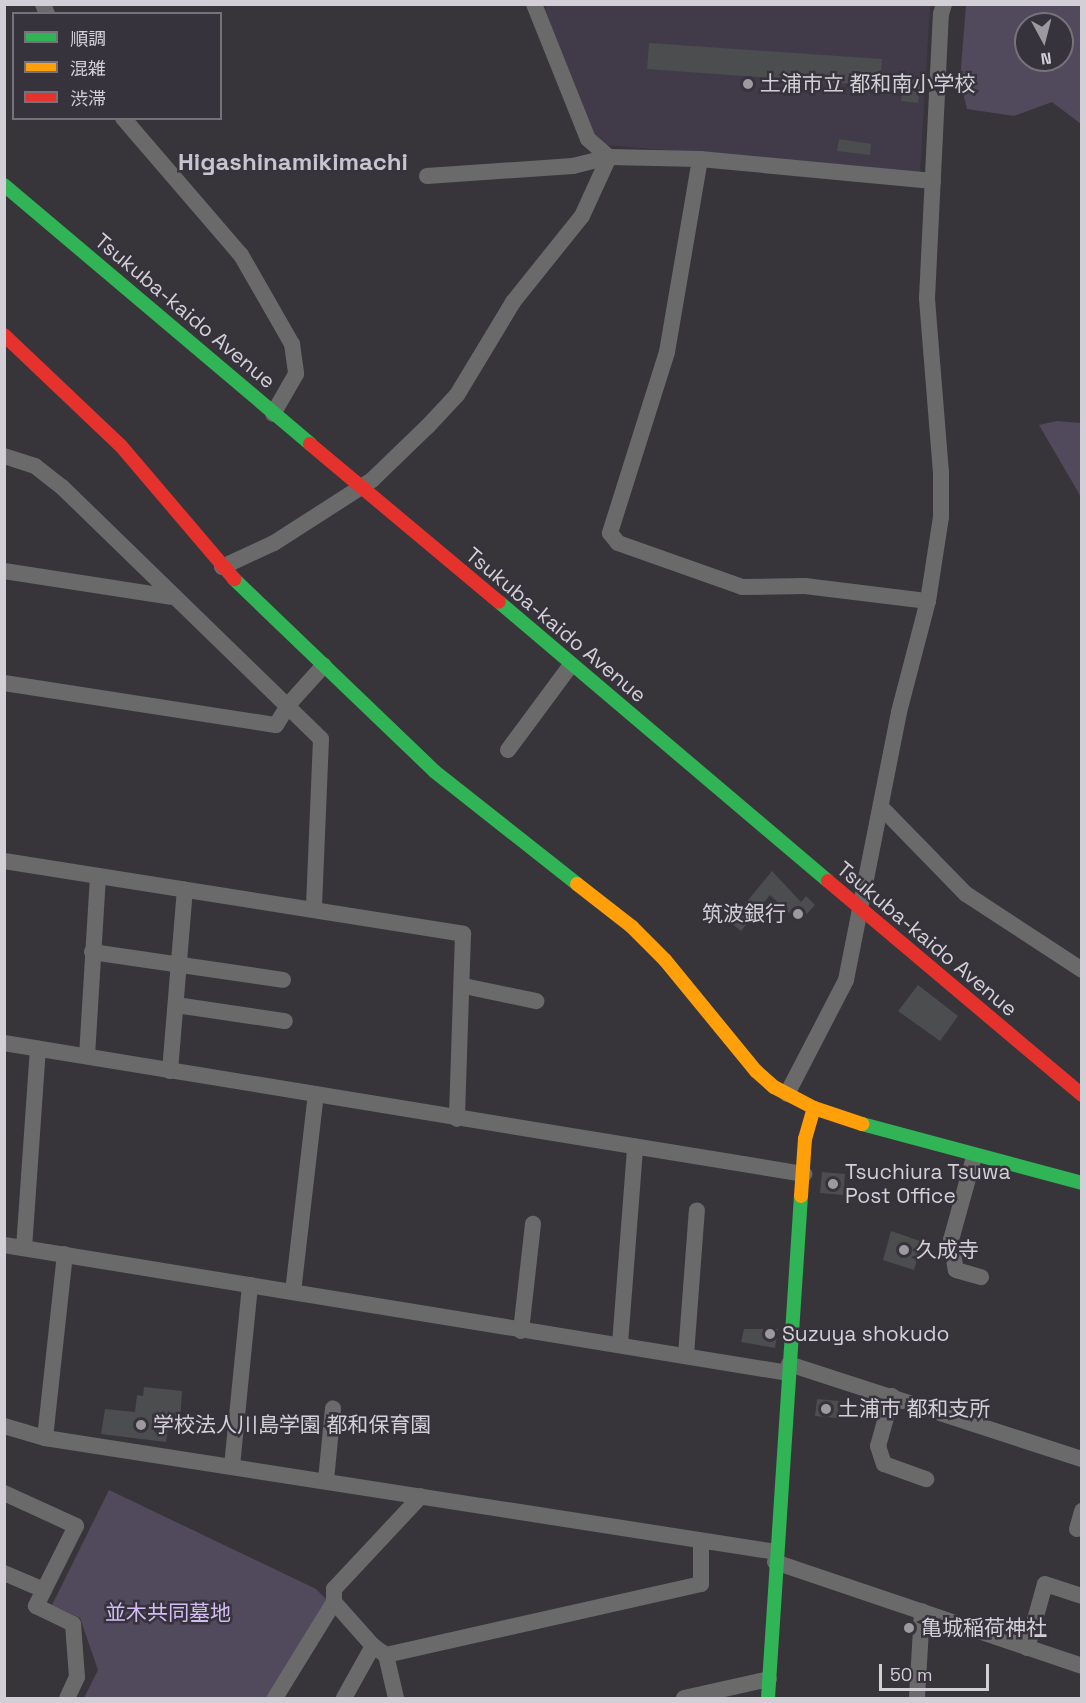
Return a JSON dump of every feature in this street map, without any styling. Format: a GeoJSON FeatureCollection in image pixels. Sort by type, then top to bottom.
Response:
{"type":"FeatureCollection","features":[{"type":"Feature","properties":{"kind":"street"},"geometry":{"type":"LineString","coordinates":[[534,4],[588,139],[609,156]]}},
{"type":"Feature","properties":{"kind":"street"},"geometry":{"type":"LineString","coordinates":[[787,1094],[846,980],[899,712],[928,601],[940,518],[941,473],[927,298],[945,4]]}},
{"type":"Feature","properties":{"kind":"street"},"geometry":{"type":"LineString","coordinates":[[125,120],[241,255],[292,344],[296,374],[273,414]]}},
{"type":"Feature","properties":{"kind":"street"},"geometry":{"type":"LineString","coordinates":[[222,567],[274,543],[359,486],[394,459],[456,395],[513,302],[582,216],[609,156]]}},
{"type":"Feature","properties":{"kind":"street"},"geometry":{"type":"LineString","coordinates":[[427,176],[573,166],[609,156],[700,159],[933,181]]}},
{"type":"Feature","properties":{"kind":"street"},"geometry":{"type":"LineString","coordinates":[[700,159],[668,352],[610,533],[618,543],[742,587],[805,586],[928,601]]}},
{"type":"Feature","properties":{"kind":"street","name":"Tsukuba-kaido Avenue"},"geometry":{"type":"LineString","coordinates":[[4,185],[1082,1095]]}},
{"type":"Feature","properties":{"kind":"street"},"geometry":{"type":"LineString","coordinates":[[4,335],[121,446],[222,567],[434,771],[632,927],[665,960],[756,1071],[787,1094],[814,1108],[974,1157],[1082,1183]]}},
{"type":"Feature","properties":{"kind":"street"},"geometry":{"type":"LineString","coordinates":[[4,456],[34,466],[62,487],[171,597],[289,704],[321,739],[314,909]]}},
{"type":"Feature","properties":{"kind":"street"},"geometry":{"type":"LineString","coordinates":[[4,571],[171,597]]}},
{"type":"Feature","properties":{"kind":"street"},"geometry":{"type":"LineString","coordinates":[[4,683],[276,725],[289,704],[324,665]]}},
{"type":"Feature","properties":{"kind":"street"},"geometry":{"type":"LineString","coordinates":[[508,750],[571,665]]}},
{"type":"Feature","properties":{"kind":"street"},"geometry":{"type":"LineString","coordinates":[[881,807],[966,894],[1082,970]]}},
{"type":"Feature","properties":{"kind":"street"},"geometry":{"type":"LineString","coordinates":[[4,861],[463,934],[464,986],[457,1119]]}},
{"type":"Feature","properties":{"kind":"street"},"geometry":{"type":"LineString","coordinates":[[87,1056],[98,876]]}},
{"type":"Feature","properties":{"kind":"street"},"geometry":{"type":"LineString","coordinates":[[170,1071],[185,890]]}},
{"type":"Feature","properties":{"kind":"street"},"geometry":{"type":"LineString","coordinates":[[92,952],[283,980]]}},
{"type":"Feature","properties":{"kind":"street"},"geometry":{"type":"LineString","coordinates":[[464,986],[536,1001]]}},
{"type":"Feature","properties":{"kind":"street"},"geometry":{"type":"LineString","coordinates":[[176,1005],[285,1021]]}},
{"type":"Feature","properties":{"kind":"street"},"geometry":{"type":"LineString","coordinates":[[4,1043],[804,1174]]}},
{"type":"Feature","properties":{"kind":"street"},"geometry":{"type":"LineString","coordinates":[[24,1248],[38,1048]]}},
{"type":"Feature","properties":{"kind":"street"},"geometry":{"type":"LineString","coordinates":[[293,1292],[316,1094]]}},
{"type":"Feature","properties":{"kind":"street"},"geometry":{"type":"LineString","coordinates":[[768,1698],[775,1557],[807,1128],[814,1108]]}},
{"type":"Feature","properties":{"kind":"street"},"geometry":{"type":"LineString","coordinates":[[620,1344],[635,1147]]}},
{"type":"Feature","properties":{"kind":"street"},"geometry":{"type":"LineString","coordinates":[[974,1157],[951,1240],[956,1270],[981,1277]]}},
{"type":"Feature","properties":{"kind":"street"},"geometry":{"type":"LineString","coordinates":[[686,1355],[697,1210]]}},
{"type":"Feature","properties":{"kind":"street"},"geometry":{"type":"LineString","coordinates":[[521,1331],[533,1224]]}},
{"type":"Feature","properties":{"kind":"street"},"geometry":{"type":"LineString","coordinates":[[4,1245],[521,1331],[789,1369],[892,1396],[1082,1459]]}},
{"type":"Feature","properties":{"kind":"street"},"geometry":{"type":"LineString","coordinates":[[45,1438],[65,1254]]}},
{"type":"Feature","properties":{"kind":"street"},"geometry":{"type":"LineString","coordinates":[[232,1466],[250,1285]]}},
{"type":"Feature","properties":{"kind":"street"},"geometry":{"type":"LineString","coordinates":[[892,1396],[878,1446],[884,1464],[926,1479]]}},
{"type":"Feature","properties":{"kind":"street"},"geometry":{"type":"LineString","coordinates":[[326,1480],[333,1408]]}},
{"type":"Feature","properties":{"kind":"street"},"geometry":{"type":"LineString","coordinates":[[4,1426],[45,1438],[326,1480],[701,1541],[775,1557],[1082,1666]]}},
{"type":"Feature","properties":{"kind":"street"},"geometry":{"type":"LineString","coordinates":[[4,1493],[76,1527],[36,1606],[73,1624],[77,1677],[67,1698]]}},
{"type":"Feature","properties":{"kind":"street"},"geometry":{"type":"LineString","coordinates":[[275,1698],[334,1602],[334,1589],[421,1496]]}},
{"type":"Feature","properties":{"kind":"street"},"geometry":{"type":"LineString","coordinates":[[1077,1529],[1082,1511]]}},
{"type":"Feature","properties":{"kind":"street"},"geometry":{"type":"LineString","coordinates":[[344,1698],[380,1651],[701,1584],[701,1541]]}},
{"type":"Feature","properties":{"kind":"street"},"geometry":{"type":"LineString","coordinates":[[4,1573],[44,1590]]}},
{"type":"Feature","properties":{"kind":"street"},"geometry":{"type":"LineString","coordinates":[[1027,1648],[1045,1584],[1082,1596]]}},
{"type":"Feature","properties":{"kind":"street"},"geometry":{"type":"LineString","coordinates":[[334,1602],[380,1651],[396,1698]]}},
{"type":"Feature","properties":{"kind":"street"},"geometry":{"type":"LineString","coordinates":[[917,1698],[922,1611]]}},
{"type":"Feature","properties":{"kind":"street"},"geometry":{"type":"LineString","coordinates":[[684,1698],[769,1679]]}},
{"type":"Feature","properties":{"kind":"shaded area","name":"土浦市立 都和南小学校"},"geometry":{"type":"Polygon","coordinates":[[[546,4],[930,5],[920,173],[597,144],[545,21],[546,4]]]}},
{"type":"Feature","properties":{"kind":"green space"},"geometry":{"type":"Polygon","coordinates":[[[966,5],[1081,5],[1081,124],[1052,102],[1014,116],[967,109],[960,80],[966,5]]]}},
{"type":"Feature","properties":{"kind":"green space"},"geometry":{"type":"Polygon","coordinates":[[[1057,421],[1081,423],[1081,497],[1039,425],[1057,421]]]}},
{"type":"Feature","properties":{"kind":"green space","name":"並木共同墓地"},"geometry":{"type":"Polygon","coordinates":[[[109,1490],[316,1589],[330,1603],[270,1698],[84,1698],[98,1670],[80,1618],[52,1605],[109,1490]]]}},
{"type":"Feature","properties":{"kind":"building"},"geometry":{"type":"Polygon","coordinates":[[[649,43],[882,59],[880,86],[647,69],[649,43]]]}},
{"type":"Feature","properties":{"kind":"building"},"geometry":{"type":"Polygon","coordinates":[[[904,77],[921,79],[918,103],[901,101],[904,77]]]}},
{"type":"Feature","properties":{"kind":"building"},"geometry":{"type":"Polygon","coordinates":[[[839,139],[871,144],[870,155],[837,151],[839,139]]]}},
{"type":"Feature","properties":{"kind":"building"},"geometry":{"type":"Polygon","coordinates":[[[772,871],[801,902],[806,896],[815,905],[799,922],[770,895],[741,931],[730,922],[772,871]]]}},
{"type":"Feature","properties":{"kind":"building"},"geometry":{"type":"Polygon","coordinates":[[[918,985],[958,1016],[940,1041],[898,1011],[918,985]]]}},
{"type":"Feature","properties":{"kind":"building"},"geometry":{"type":"Polygon","coordinates":[[[822,1172],[845,1174],[843,1195],[820,1193],[822,1172]]]}},
{"type":"Feature","properties":{"kind":"building"},"geometry":{"type":"Polygon","coordinates":[[[891,1231],[923,1242],[914,1270],[883,1260],[891,1231]]]}},
{"type":"Feature","properties":{"kind":"building"},"geometry":{"type":"Polygon","coordinates":[[[744,1329],[778,1329],[775,1348],[741,1342],[744,1329]]]}},
{"type":"Feature","properties":{"kind":"building"},"geometry":{"type":"Polygon","coordinates":[[[144,1387],[182,1391],[180,1421],[169,1420],[166,1442],[101,1434],[105,1409],[135,1412],[137,1395],[143,1396],[144,1387]]]}},
{"type":"Feature","properties":{"kind":"building"},"geometry":{"type":"Polygon","coordinates":[[[817,1399],[839,1401],[837,1418],[815,1416],[817,1399]]]}},
{"type":"Feature","properties":{"kind":"traffic: fast"},"geometry":{"type":"LineString","coordinates":[[4,185],[310,444]]}},
{"type":"Feature","properties":{"kind":"traffic: fast"},"geometry":{"type":"LineString","coordinates":[[234,579],[434,771],[577,884]]}},
{"type":"Feature","properties":{"kind":"traffic: fast"},"geometry":{"type":"LineString","coordinates":[[499,602],[828,881]]}},
{"type":"Feature","properties":{"kind":"traffic: fast"},"geometry":{"type":"LineString","coordinates":[[862,1124],[1082,1183]]}},
{"type":"Feature","properties":{"kind":"traffic: fast"},"geometry":{"type":"LineString","coordinates":[[768,1698],[801,1196]]}},
{"type":"Feature","properties":{"kind":"traffic: slow"},"geometry":{"type":"LineString","coordinates":[[577,884],[632,927],[665,960],[756,1071],[774,1087],[814,1108],[862,1124]]}},
{"type":"Feature","properties":{"kind":"traffic: slow"},"geometry":{"type":"LineString","coordinates":[[801,1196],[805,1139],[814,1108]]}},
{"type":"Feature","properties":{"kind":"traffic: jam"},"geometry":{"type":"LineString","coordinates":[[4,335],[121,446],[234,579]]}},
{"type":"Feature","properties":{"kind":"traffic: jam"},"geometry":{"type":"LineString","coordinates":[[310,444],[499,602]]}},
{"type":"Feature","properties":{"kind":"traffic: jam"},"geometry":{"type":"LineString","coordinates":[[828,881],[1082,1095]]}},
{"type":"Feature","properties":{"kind":"place","name":"土浦市立 都和南小学校"},"geometry":{"type":"Point","coordinates":[748,84]}},
{"type":"Feature","properties":{"kind":"place","name":"筑波銀行"},"geometry":{"type":"Point","coordinates":[798,914]}},
{"type":"Feature","properties":{"kind":"place","name":"Tsuchiura Tsuwa Post Office"},"geometry":{"type":"Point","coordinates":[833,1184]}},
{"type":"Feature","properties":{"kind":"place","name":"久成寺"},"geometry":{"type":"Point","coordinates":[904,1250]}},
{"type":"Feature","properties":{"kind":"place","name":"Suzuya shokudo"},"geometry":{"type":"Point","coordinates":[770,1334]}},
{"type":"Feature","properties":{"kind":"place","name":"土浦市 都和支所"},"geometry":{"type":"Point","coordinates":[826,1409]}},
{"type":"Feature","properties":{"kind":"place","name":"学校法人川島学園 都和保育園"},"geometry":{"type":"Point","coordinates":[141,1425]}},
{"type":"Feature","properties":{"kind":"place","name":"亀城稲荷神社"},"geometry":{"type":"Point","coordinates":[909,1628]}},
{"type":"Feature","properties":{"kind":"district","name":"Higashinamikimachi"},"geometry":{"type":"Point","coordinates":[293,162]}}]}
